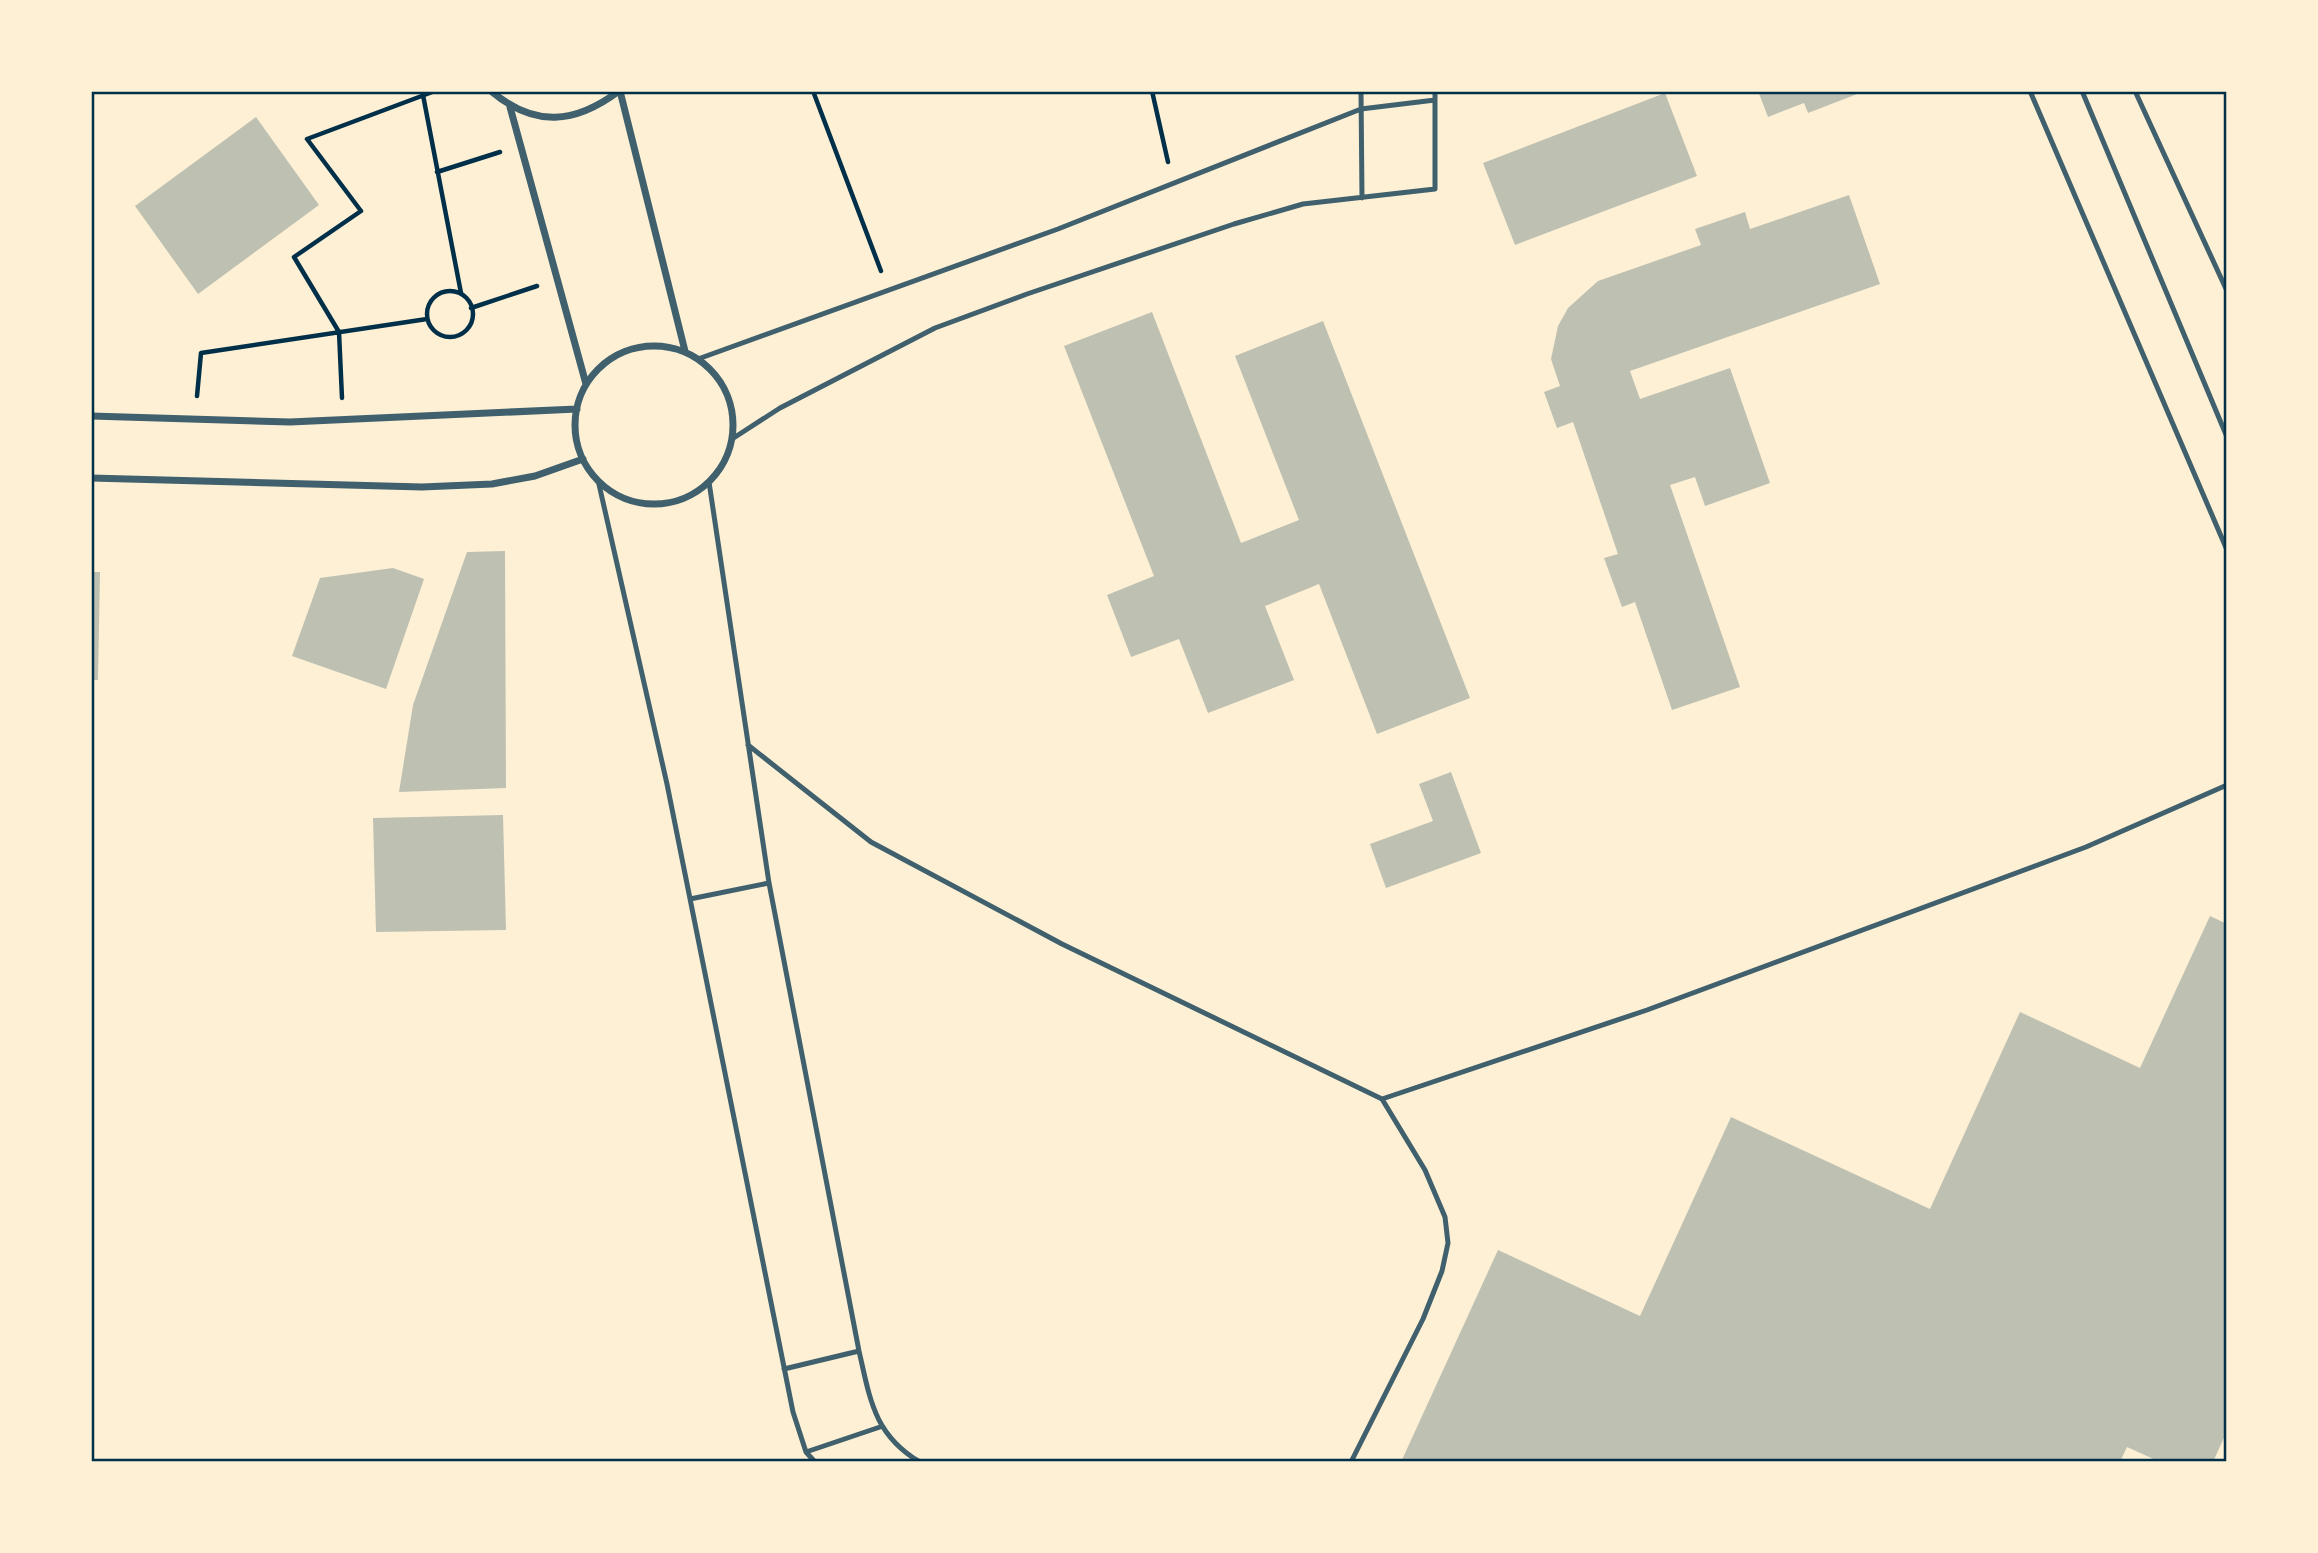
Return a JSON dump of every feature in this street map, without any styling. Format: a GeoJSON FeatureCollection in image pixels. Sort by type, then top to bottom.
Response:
{"type":"FeatureCollection","features":[{"type":"Feature","properties":{"kind":"street"},"geometry":{"type":"LineString","coordinates":[[491,91],[510,107],[538,117],[568,117],[596,108],[620,91],[685,352]]}},
{"type":"Feature","properties":{"kind":"street"},"geometry":{"type":"LineString","coordinates":[[510,107],[586,384]]}},
{"type":"Feature","properties":{"kind":"street"},"geometry":{"type":"LineString","coordinates":[[663,346],[698,359],[715,374],[727,394],[733,416],[732,439],[724,462],[709,482],[689,496],[665,504],[641,503],[617,495],[598,480],[583,459],[576,434],[577,409],[586,384],[600,367],[619,354],[640,347],[663,346]]}},
{"type":"Feature","properties":{"kind":"street"},"geometry":{"type":"LineString","coordinates":[[91,416],[342,420],[577,409]]}},
{"type":"Feature","properties":{"kind":"street"},"geometry":{"type":"LineString","coordinates":[[91,478],[422,487],[492,484],[535,476],[583,459]]}},
{"type":"Feature","properties":{"kind":"lane"},"geometry":{"type":"LineString","coordinates":[[1362,91],[1362,198]]}},
{"type":"Feature","properties":{"kind":"lane"},"geometry":{"type":"LineString","coordinates":[[732,439],[840,376],[947,324],[1234,224],[1303,204],[1435,189],[1435,91]]}},
{"type":"Feature","properties":{"kind":"lane"},"geometry":{"type":"LineString","coordinates":[[2030,91],[2227,550]]}},
{"type":"Feature","properties":{"kind":"lane"},"geometry":{"type":"LineString","coordinates":[[2082,91],[2227,437]]}},
{"type":"Feature","properties":{"kind":"lane"},"geometry":{"type":"LineString","coordinates":[[2135,91],[2227,291]]}},
{"type":"Feature","properties":{"kind":"lane"},"geometry":{"type":"LineString","coordinates":[[698,359],[889,291],[1361,109],[1435,100]]}},
{"type":"Feature","properties":{"kind":"lane"},"geometry":{"type":"LineString","coordinates":[[598,480],[667,784],[793,1412],[806,1452],[815,1462]]}},
{"type":"Feature","properties":{"kind":"lane"},"geometry":{"type":"LineString","coordinates":[[709,482],[769,884],[859,1351],[880,1427],[899,1448],[920,1462]]}},
{"type":"Feature","properties":{"kind":"lane"},"geometry":{"type":"LineString","coordinates":[[748,746],[871,842],[1062,944],[1382,1099],[1425,1170],[1445,1217],[1448,1243],[1442,1271],[1423,1319],[1351,1462]]}},
{"type":"Feature","properties":{"kind":"lane"},"geometry":{"type":"LineString","coordinates":[[1382,1099],[1647,1010],[2086,847],[2227,785]]}},
{"type":"Feature","properties":{"kind":"lane"},"geometry":{"type":"LineString","coordinates":[[690,899],[769,884]]}},
{"type":"Feature","properties":{"kind":"lane"},"geometry":{"type":"LineString","coordinates":[[784,1369],[859,1351]]}},
{"type":"Feature","properties":{"kind":"lane"},"geometry":{"type":"LineString","coordinates":[[806,1452],[880,1427]]}},
{"type":"Feature","properties":{"kind":"path"},"geometry":{"type":"LineString","coordinates":[[342,420],[339,332],[294,257],[360,211],[307,139],[435,91]]}},
{"type":"Feature","properties":{"kind":"path"},"geometry":{"type":"LineString","coordinates":[[813,91],[889,291]]}},
{"type":"Feature","properties":{"kind":"path"},"geometry":{"type":"LineString","coordinates":[[1152,91],[1173,183]]}},
{"type":"Feature","properties":{"kind":"path"},"geometry":{"type":"LineString","coordinates":[[423,95],[461,293],[471,308],[471,324],[464,332],[453,337],[441,336],[432,329],[427,319],[427,307],[435,296],[447,290],[461,293]]}},
{"type":"Feature","properties":{"kind":"path"},"geometry":{"type":"LineString","coordinates":[[437,172],[521,145]]}},
{"type":"Feature","properties":{"kind":"path"},"geometry":{"type":"LineString","coordinates":[[471,308],[558,279]]}},
{"type":"Feature","properties":{"kind":"path"},"geometry":{"type":"LineString","coordinates":[[195,419],[201,353],[427,319]]}},
{"type":"Feature","properties":{"kind":"building"},"geometry":{"type":"Polygon","coordinates":[[[1758,91],[1865,91],[1808,113],[1804,103],[1768,117],[1758,91]]]}},
{"type":"Feature","properties":{"kind":"building"},"geometry":{"type":"Polygon","coordinates":[[[1665,93],[1697,176],[1515,245],[1483,163],[1665,93]]]}},
{"type":"Feature","properties":{"kind":"building"},"geometry":{"type":"Polygon","coordinates":[[[256,117],[319,205],[198,294],[135,206],[256,117]]]}},
{"type":"Feature","properties":{"kind":"building"},"geometry":{"type":"Polygon","coordinates":[[[1849,195],[1880,284],[1630,371],[1640,399],[1730,368],[1770,483],[1705,506],[1695,477],[1670,485],[1740,687],[1672,710],[1635,602],[1622,607],[1604,558],[1618,554],[1573,422],[1557,428],[1544,392],[1560,386],[1551,359],[1558,326],[1568,308],[1598,281],[1701,245],[1695,229],[1745,212],[1750,229],[1849,195]]]}},
{"type":"Feature","properties":{"kind":"building"},"geometry":{"type":"Polygon","coordinates":[[[1152,312],[1241,543],[1299,520],[1235,356],[1323,321],[1470,698],[1377,734],[1319,584],[1265,606],[1294,680],[1208,713],[1179,639],[1131,657],[1107,595],[1154,576],[1064,346],[1152,312]]]}},
{"type":"Feature","properties":{"kind":"building"},"geometry":{"type":"Polygon","coordinates":[[[505,551],[506,788],[399,792],[413,705],[467,552],[505,551]]]}},
{"type":"Feature","properties":{"kind":"building"},"geometry":{"type":"Polygon","coordinates":[[[393,568],[424,579],[386,689],[292,656],[320,578],[393,568]]]}},
{"type":"Feature","properties":{"kind":"building"},"geometry":{"type":"Polygon","coordinates":[[[91,572],[100,572],[98,680],[91,680],[91,572]]]}},
{"type":"Feature","properties":{"kind":"building"},"geometry":{"type":"Polygon","coordinates":[[[1451,772],[1481,853],[1386,888],[1370,844],[1433,821],[1419,784],[1451,772]]]}},
{"type":"Feature","properties":{"kind":"building"},"geometry":{"type":"Polygon","coordinates":[[[503,815],[506,930],[376,932],[373,818],[503,815]]]}},
{"type":"Feature","properties":{"kind":"building"},"geometry":{"type":"Polygon","coordinates":[[[2210,916],[2227,924],[2227,1431],[2213,1462],[2160,1462],[2127,1447],[2120,1462],[1401,1462],[1498,1250],[1640,1316],[1731,1117],[1930,1209],[2020,1012],[2140,1068],[2210,916]]]}}]}
